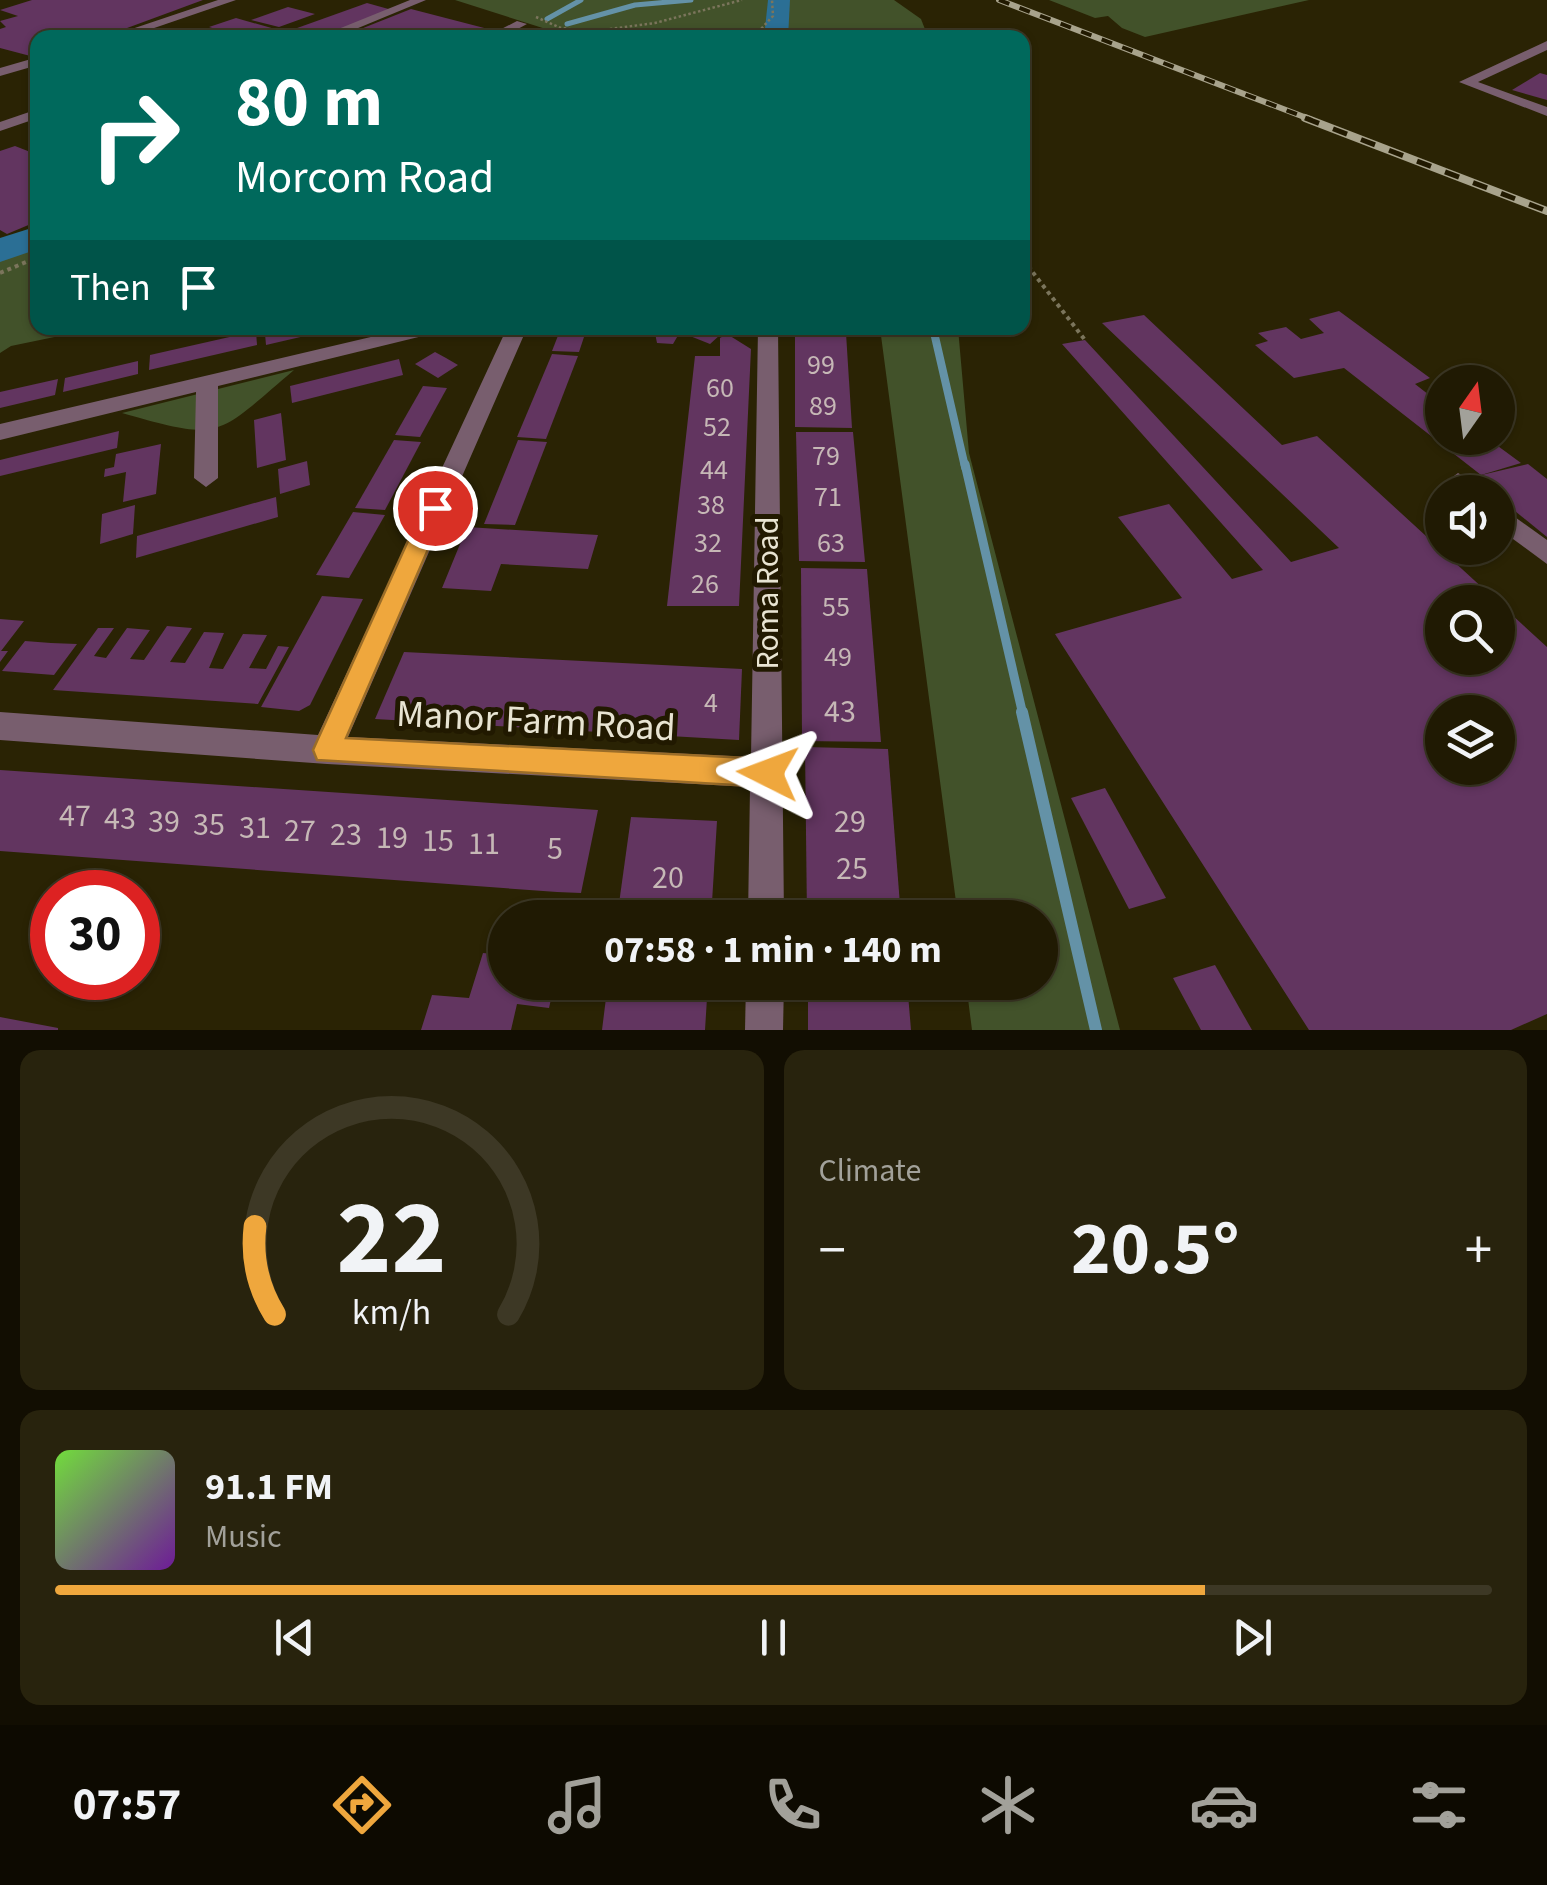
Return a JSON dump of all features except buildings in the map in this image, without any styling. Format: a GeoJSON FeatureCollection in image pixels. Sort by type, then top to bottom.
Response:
{"type":"FeatureCollection","features":[{"type":"Feature","properties":{"kind":"street"},"geometry":{"type":"LineString","coordinates":[[136,30],[230,0]]}},
{"type":"Feature","properties":{"kind":"street"},"geometry":{"type":"LineString","coordinates":[[343,30],[420,0]]}},
{"type":"Feature","properties":{"kind":"street"},"geometry":{"type":"LineString","coordinates":[[507,30],[520,24]]}},
{"type":"Feature","properties":{"kind":"street"},"geometry":{"type":"LineString","coordinates":[[1547,45],[1470,76],[1466,83],[1547,112]]}},
{"type":"Feature","properties":{"kind":"street"},"geometry":{"type":"LineString","coordinates":[[1530,52],[1547,57]]}},
{"type":"Feature","properties":{"kind":"street"},"geometry":{"type":"LineString","coordinates":[[0,72],[30,63]]}},
{"type":"Feature","properties":{"kind":"street"},"geometry":{"type":"LineString","coordinates":[[0,127],[30,117]]}},
{"type":"Feature","properties":{"kind":"street"},"geometry":{"type":"LineString","coordinates":[[0,140],[30,130]]}},
{"type":"Feature","properties":{"kind":"street"},"geometry":{"type":"LineString","coordinates":[[0,432],[402,335]]}},
{"type":"Feature","properties":{"kind":"street"},"geometry":{"type":"LineString","coordinates":[[327,750],[514,335]]}},
{"type":"Feature","properties":{"kind":"street","name":"Roma Road"},"geometry":{"type":"LineString","coordinates":[[766,900],[768,335]]}},
{"type":"Feature","properties":{"kind":"street"},"geometry":{"type":"LineString","coordinates":[[206,478],[207,380]]}},
{"type":"Feature","properties":{"kind":"street"},"geometry":{"type":"LineString","coordinates":[[1515,528],[1547,554]]}},
{"type":"Feature","properties":{"kind":"street","name":"Manor Farm Road"},"geometry":{"type":"LineString","coordinates":[[0,726],[327,750],[768,773]]}},
{"type":"Feature","properties":{"kind":"street"},"geometry":{"type":"LineString","coordinates":[[764,1030],[765,1000]]}},
{"type":"Feature","properties":{"kind":"path"},"geometry":{"type":"LineString","coordinates":[[604,30],[655,24],[742,0]]}},
{"type":"Feature","properties":{"kind":"path"},"geometry":{"type":"LineString","coordinates":[[760,30],[773,16],[772,0]]}},
{"type":"Feature","properties":{"kind":"path"},"geometry":{"type":"LineString","coordinates":[[533,16],[561,28],[584,30]]}},
{"type":"Feature","properties":{"kind":"path"},"geometry":{"type":"LineString","coordinates":[[0,272],[30,260]]}},
{"type":"Feature","properties":{"kind":"path"},"geometry":{"type":"LineString","coordinates":[[1030,268],[1086,340]]}},
{"type":"Feature","properties":{"kind":"green space"},"geometry":{"type":"Polygon","coordinates":[[[455,0],[894,0],[921,19],[925,30],[549,30],[455,0]]]}},
{"type":"Feature","properties":{"kind":"green space"},"geometry":{"type":"Polygon","coordinates":[[[1049,0],[1309,0],[1145,37],[1122,28],[1108,16],[1095,18],[1049,0]]]}},
{"type":"Feature","properties":{"kind":"green space"},"geometry":{"type":"Polygon","coordinates":[[[30,229],[30,335],[64,335],[11,346],[0,353],[0,242],[30,229]]]}},
{"type":"Feature","properties":{"kind":"green space"},"geometry":{"type":"Polygon","coordinates":[[[881,335],[959,335],[969,453],[1120,1030],[972,1030],[968,1000],[1058,1000],[1058,900],[956,900],[881,335]]]}},
{"type":"Feature","properties":{"kind":"green space"},"geometry":{"type":"Polygon","coordinates":[[[294,370],[248,409],[217,428],[181,428],[122,413],[294,370]]]}},
{"type":"Feature","properties":{"kind":"waterway"},"geometry":{"type":"LineString","coordinates":[[547,19],[581,0]]}},
{"type":"Feature","properties":{"kind":"waterway"},"geometry":{"type":"LineString","coordinates":[[567,24],[635,5],[691,0]]}},
{"type":"Feature","properties":{"kind":"waterway"},"geometry":{"type":"LineString","coordinates":[[777,30],[779,0]]}},
{"type":"Feature","properties":{"kind":"waterway"},"geometry":{"type":"LineString","coordinates":[[0,251],[30,239]]}},
{"type":"Feature","properties":{"kind":"waterway"},"geometry":{"type":"LineString","coordinates":[[935,335],[965,467]]}},
{"type":"Feature","properties":{"kind":"waterway"},"geometry":{"type":"LineString","coordinates":[[965,464],[1023,715]]}},
{"type":"Feature","properties":{"kind":"waterway"},"geometry":{"type":"LineString","coordinates":[[1022,712],[1096,1030]]}},
{"type":"Feature","properties":{"kind":"railway"},"geometry":{"type":"LineString","coordinates":[[999,0],[1312,120]]}},
{"type":"Feature","properties":{"kind":"railway"},"geometry":{"type":"LineString","coordinates":[[1305,118],[1547,211]]}},
{"type":"Feature","properties":{"kind":"route"},"geometry":{"type":"LineString","coordinates":[[435,508],[327,750],[768,773]]}}]}
